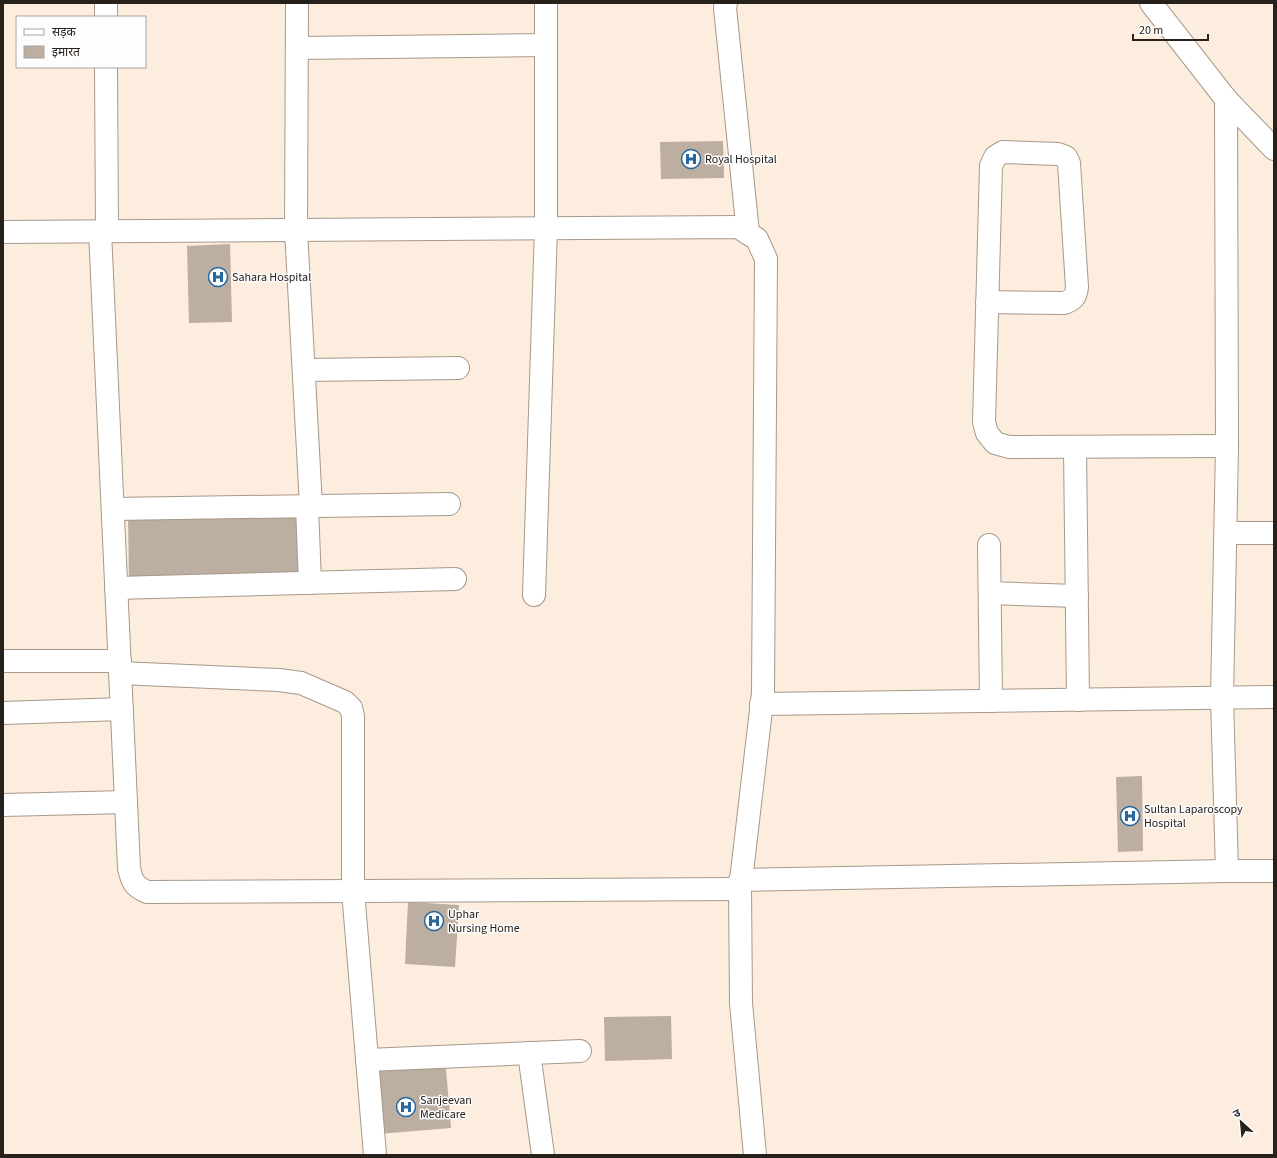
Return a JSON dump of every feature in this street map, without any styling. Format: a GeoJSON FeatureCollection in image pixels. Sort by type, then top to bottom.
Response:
{"type":"FeatureCollection","features":[{"type":"Feature","properties":{"kind":"street"},"geometry":{"type":"LineString","coordinates":[[106,3],[106,16]]}},
{"type":"Feature","properties":{"kind":"street"},"geometry":{"type":"LineString","coordinates":[[297,3],[296,230],[304,370],[310,583]]}},
{"type":"Feature","properties":{"kind":"street"},"geometry":{"type":"LineString","coordinates":[[534,595],[546,228],[546,3]]}},
{"type":"Feature","properties":{"kind":"street"},"geometry":{"type":"LineString","coordinates":[[726,3],[725,8],[748,233]]}},
{"type":"Feature","properties":{"kind":"street"},"geometry":{"type":"LineString","coordinates":[[1151,3],[1226,99],[1271,143]]}},
{"type":"Feature","properties":{"kind":"street"},"geometry":{"type":"LineString","coordinates":[[297,48],[546,45]]}},
{"type":"Feature","properties":{"kind":"street"},"geometry":{"type":"LineString","coordinates":[[106,68],[104,231],[116,588],[129,868],[132,880],[138,888],[147,892],[353,891],[740,885],[1227,871],[1274,871]]}},
{"type":"Feature","properties":{"kind":"street"},"geometry":{"type":"LineString","coordinates":[[1226,99],[1227,446],[1222,698],[1227,871]]}},
{"type":"Feature","properties":{"kind":"street"},"geometry":{"type":"LineString","coordinates":[[987,302],[1064,303],[1072,301],[1076,295],[1077,287],[1069,163],[1066,157],[1058,154],[1003,152],[995,157],[991,166],[987,302],[984,422],[987,433],[995,443],[1009,447],[1075,448],[1227,446]]}},
{"type":"Feature","properties":{"kind":"street"},"geometry":{"type":"LineString","coordinates":[[3,232],[738,227],[757,239],[766,259],[763,685],[740,885],[741,1003],[755,1155]]}},
{"type":"Feature","properties":{"kind":"street"},"geometry":{"type":"LineString","coordinates":[[304,370],[458,368]]}},
{"type":"Feature","properties":{"kind":"street"},"geometry":{"type":"LineString","coordinates":[[1075,448],[1078,700]]}},
{"type":"Feature","properties":{"kind":"street"},"geometry":{"type":"LineString","coordinates":[[113,509],[449,504]]}},
{"type":"Feature","properties":{"kind":"street"},"geometry":{"type":"LineString","coordinates":[[1226,533],[1274,533]]}},
{"type":"Feature","properties":{"kind":"street"},"geometry":{"type":"LineString","coordinates":[[989,545],[991,701]]}},
{"type":"Feature","properties":{"kind":"street"},"geometry":{"type":"LineString","coordinates":[[116,588],[455,579]]}},
{"type":"Feature","properties":{"kind":"street"},"geometry":{"type":"LineString","coordinates":[[990,593],[1077,596]]}},
{"type":"Feature","properties":{"kind":"street"},"geometry":{"type":"LineString","coordinates":[[3,661],[120,667],[279,680],[301,683],[345,702],[351,708],[353,891],[375,1155]]}},
{"type":"Feature","properties":{"kind":"street"},"geometry":{"type":"LineString","coordinates":[[761,704],[1274,697]]}},
{"type":"Feature","properties":{"kind":"street"},"geometry":{"type":"LineString","coordinates":[[3,712],[122,709]]}},
{"type":"Feature","properties":{"kind":"street"},"geometry":{"type":"LineString","coordinates":[[3,805],[126,802]]}},
{"type":"Feature","properties":{"kind":"street"},"geometry":{"type":"LineString","coordinates":[[367,1060],[580,1051]]}},
{"type":"Feature","properties":{"kind":"street"},"geometry":{"type":"LineString","coordinates":[[529,1053],[543,1155]]}},
{"type":"Feature","properties":{"kind":"building"},"geometry":{"type":"Polygon","coordinates":[[[723,141],[724,178],[661,179],[660,142],[723,141]]]}},
{"type":"Feature","properties":{"kind":"building"},"geometry":{"type":"Polygon","coordinates":[[[230,244],[232,322],[189,323],[187,246],[230,244]]]}},
{"type":"Feature","properties":{"kind":"building"},"geometry":{"type":"Polygon","coordinates":[[[300,511],[301,579],[129,582],[128,515],[300,511]]]}},
{"type":"Feature","properties":{"kind":"building"},"geometry":{"type":"Polygon","coordinates":[[[1142,776],[1143,851],[1118,852],[1116,777],[1142,776]]]}},
{"type":"Feature","properties":{"kind":"building"},"geometry":{"type":"Polygon","coordinates":[[[408,902],[459,905],[455,967],[405,964],[408,902]]]}},
{"type":"Feature","properties":{"kind":"building"},"geometry":{"type":"Polygon","coordinates":[[[671,1016],[672,1059],[605,1061],[604,1017],[671,1016]]]}},
{"type":"Feature","properties":{"kind":"building"},"geometry":{"type":"Polygon","coordinates":[[[445,1057],[451,1128],[378,1134],[372,1064],[445,1057]]]}},
{"type":"Feature","properties":{"kind":"place","name":"Royal Hospital"},"geometry":{"type":"Point","coordinates":[691,159]}},
{"type":"Feature","properties":{"kind":"place","name":"Sahara Hospital"},"geometry":{"type":"Point","coordinates":[218,277]}},
{"type":"Feature","properties":{"kind":"place","name":"Sultan Laparoscopy Hospital"},"geometry":{"type":"Point","coordinates":[1130,816]}},
{"type":"Feature","properties":{"kind":"place","name":"Uphar Nursing Home"},"geometry":{"type":"Point","coordinates":[434,921]}},
{"type":"Feature","properties":{"kind":"place","name":"Sanjeevan Medicare"},"geometry":{"type":"Point","coordinates":[406,1107]}}]}
